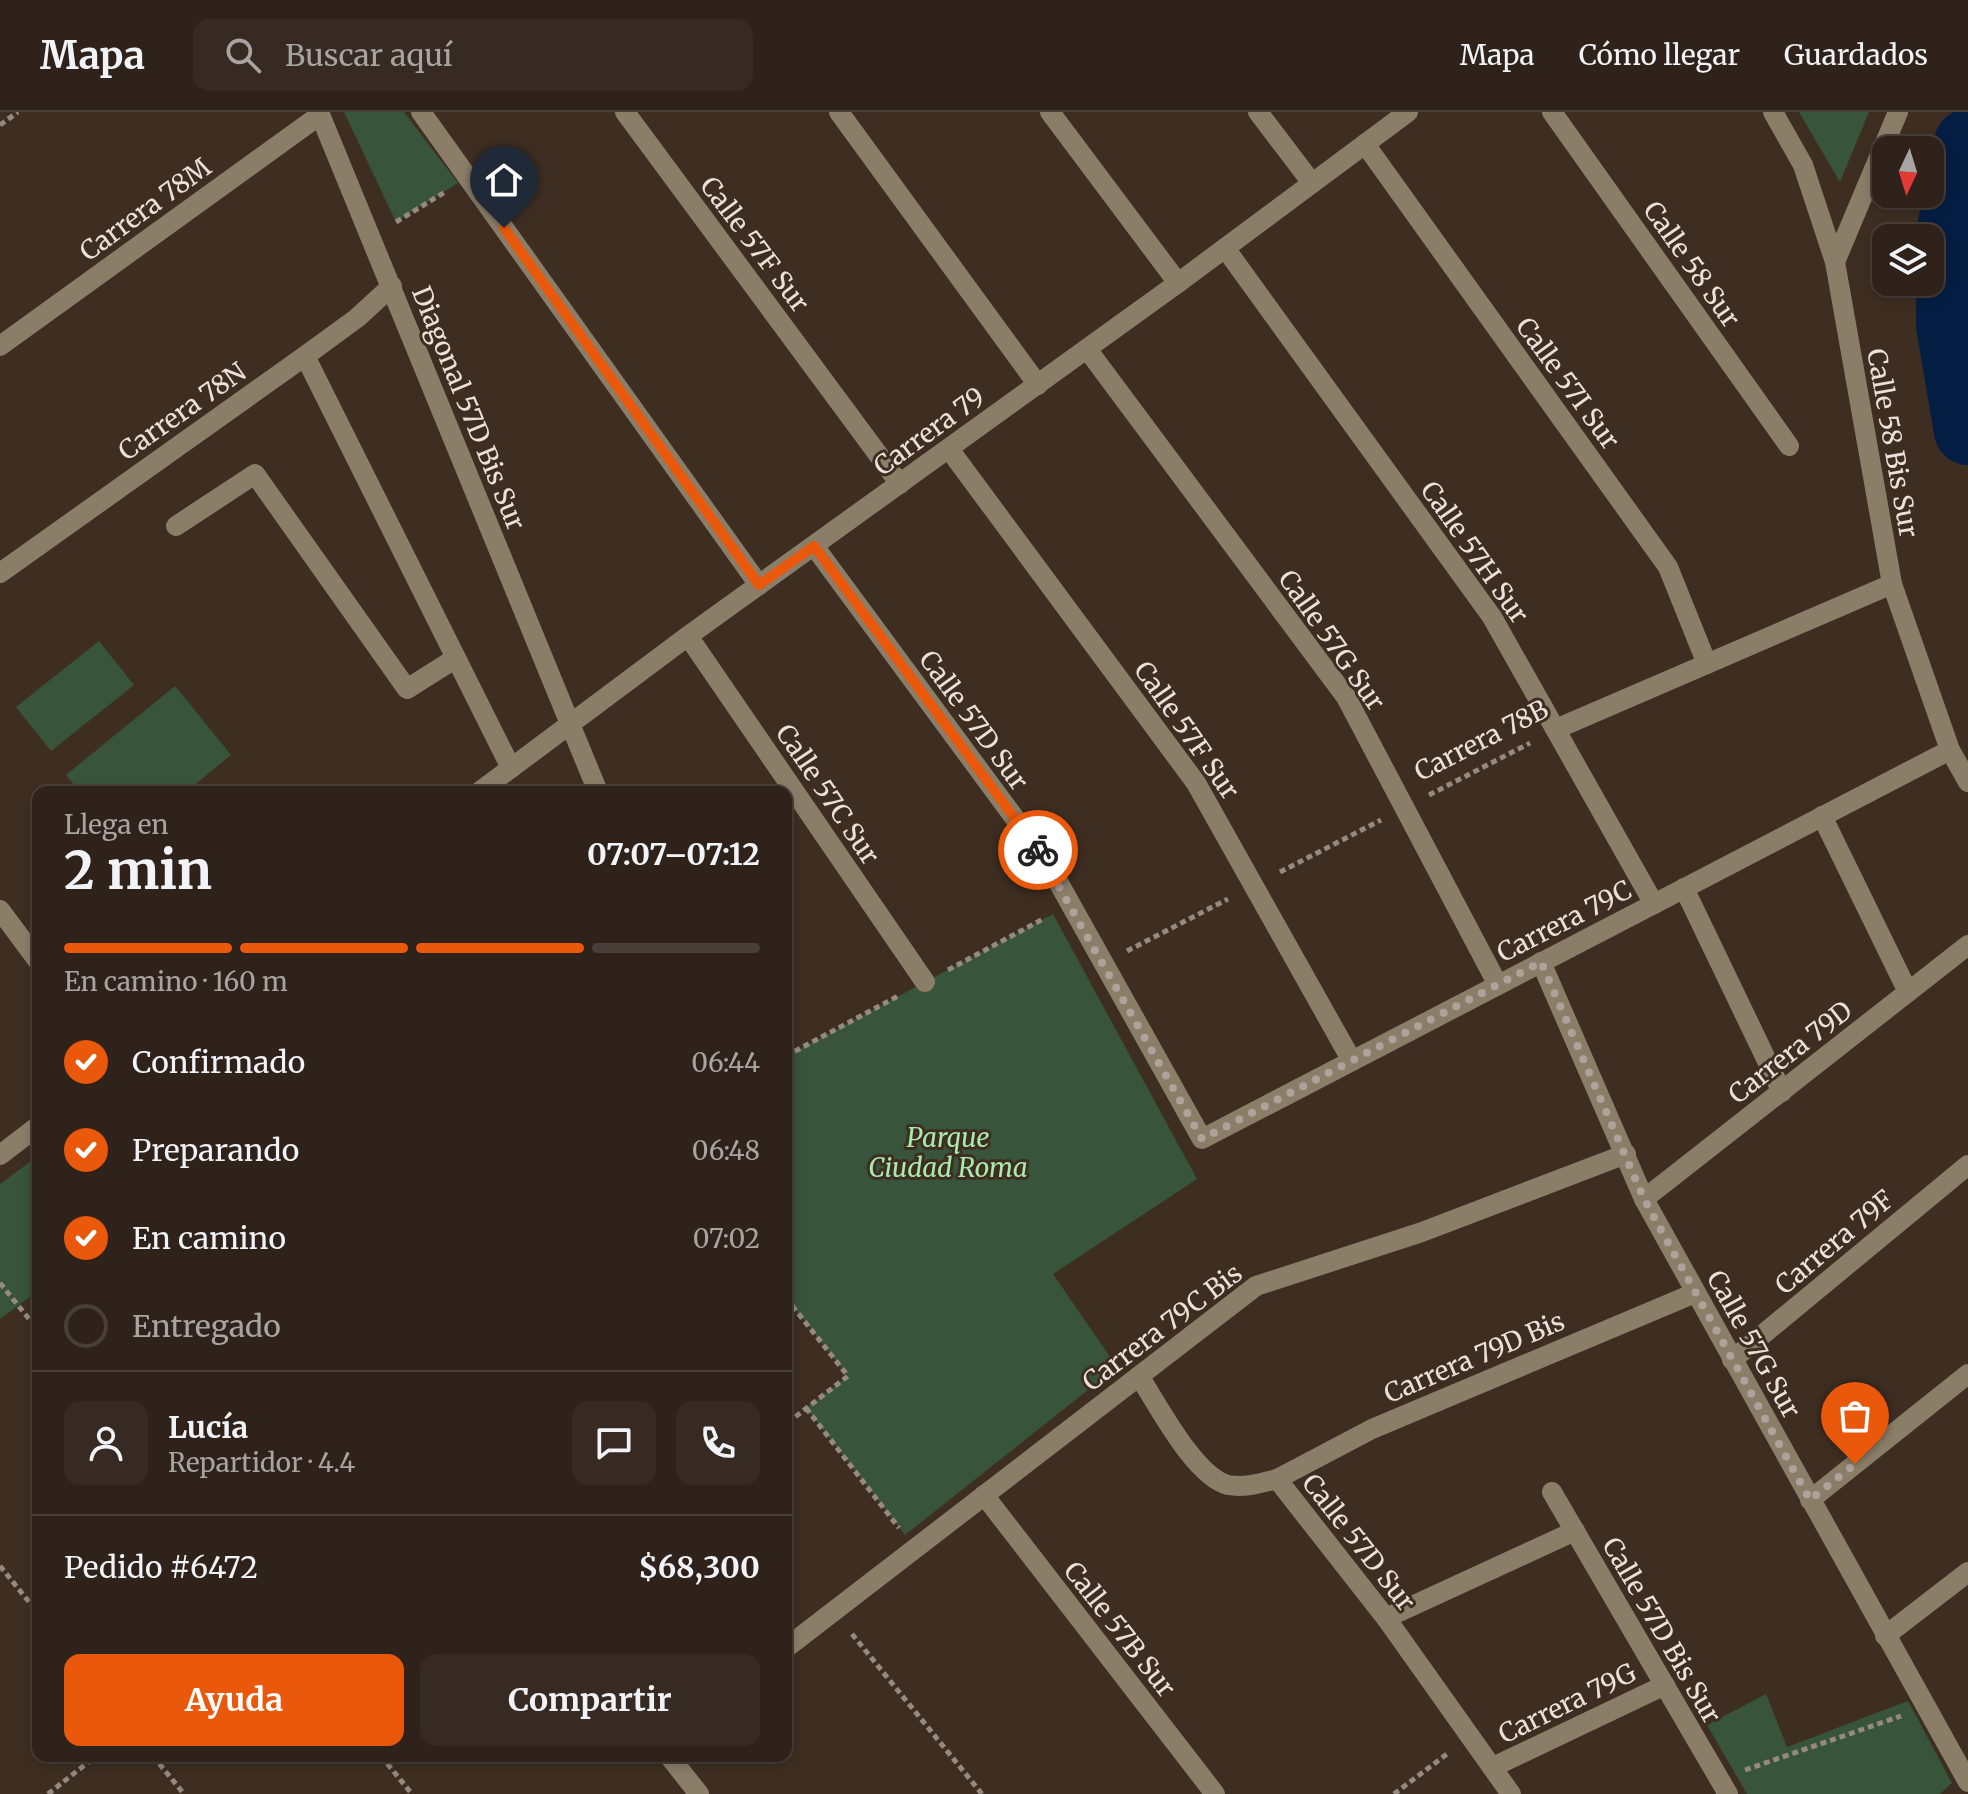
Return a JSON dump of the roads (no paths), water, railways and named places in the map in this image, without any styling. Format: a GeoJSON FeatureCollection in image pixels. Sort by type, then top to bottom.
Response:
{"type":"FeatureCollection","features":[{"type":"Feature","properties":{"kind":"street"},"geometry":{"type":"LineString","coordinates":[[421,112],[759,585]]}},
{"type":"Feature","properties":{"kind":"street","name":"Calle 57F Sur"},"geometry":{"type":"LineString","coordinates":[[625,112],[900,484]]}},
{"type":"Feature","properties":{"kind":"street"},"geometry":{"type":"LineString","coordinates":[[839,112],[1038,385]]}},
{"type":"Feature","properties":{"kind":"street"},"geometry":{"type":"LineString","coordinates":[[1050,112],[1178,283]]}},
{"type":"Feature","properties":{"kind":"street"},"geometry":{"type":"LineString","coordinates":[[1258,112],[1312,183]]}},
{"type":"Feature","properties":{"kind":"street","name":"Carrera 79"},"geometry":{"type":"LineString","coordinates":[[487,786],[1408,112]]}},
{"type":"Feature","properties":{"kind":"street","name":"Calle 58 Sur"},"geometry":{"type":"LineString","coordinates":[[1552,112],[1789,446]]}},
{"type":"Feature","properties":{"kind":"street","name":"Calle 58 Bis Sur"},"geometry":{"type":"LineString","coordinates":[[1773,112],[1803,165],[1835,262],[1892,584],[1950,750],[1968,782]]}},
{"type":"Feature","properties":{"kind":"street"},"geometry":{"type":"LineString","coordinates":[[1835,262],[1898,112]]}},
{"type":"Feature","properties":{"kind":"street","name":"Diagonal 57D Bis Sur"},"geometry":{"type":"LineString","coordinates":[[319,113],[595,786]]}},
{"type":"Feature","properties":{"kind":"street","name":"Carrera 78M"},"geometry":{"type":"LineString","coordinates":[[0,346],[319,113]]}},
{"type":"Feature","properties":{"kind":"street","name":"Calle 57I Sur"},"geometry":{"type":"LineString","coordinates":[[1365,144],[1668,567],[1707,664]]}},
{"type":"Feature","properties":{"kind":"street","name":"Calle 57H Sur"},"geometry":{"type":"LineString","coordinates":[[1225,248],[1492,617],[1654,904]]}},
{"type":"Feature","properties":{"kind":"street","name":"Carrera 78N"},"geometry":{"type":"LineString","coordinates":[[0,573],[357,318],[392,286]]}},
{"type":"Feature","properties":{"kind":"street","name":"Calle 57G Sur"},"geometry":{"type":"LineString","coordinates":[[1087,349],[1346,697],[1498,985]]}},
{"type":"Feature","properties":{"kind":"street"},"geometry":{"type":"LineString","coordinates":[[305,356],[511,768]]}},
{"type":"Feature","properties":{"kind":"street","name":"Calle 57F Sur"},"geometry":{"type":"LineString","coordinates":[[949,449],[1196,783],[1352,1061]]}},
{"type":"Feature","properties":{"kind":"street"},"geometry":{"type":"LineString","coordinates":[[176,526],[255,474],[407,689],[456,658]]}},
{"type":"Feature","properties":{"kind":"street","name":"Calle 57D Sur"},"geometry":{"type":"LineString","coordinates":[[814,546],[1047,862],[1202,1139]]}},
{"type":"Feature","properties":{"kind":"street","name":"Carrera 78B"},"geometry":{"type":"LineString","coordinates":[[1556,729],[1892,584]]}},
{"type":"Feature","properties":{"kind":"street","name":"Calle 57C Sur"},"geometry":{"type":"LineString","coordinates":[[688,636],[791,786]]}},
{"type":"Feature","properties":{"kind":"street","name":"Carrera 79C"},"geometry":{"type":"LineString","coordinates":[[1202,1139],[1950,750]]}},
{"type":"Feature","properties":{"kind":"street","name":"Calle 57C Sur"},"geometry":{"type":"LineString","coordinates":[[792,788],[925,982]]}},
{"type":"Feature","properties":{"kind":"street"},"geometry":{"type":"LineString","coordinates":[[1822,816],[1908,992]]}},
{"type":"Feature","properties":{"kind":"street"},"geometry":{"type":"LineString","coordinates":[[1684,888],[1782,1092]]}},
{"type":"Feature","properties":{"kind":"street"},"geometry":{"type":"LineString","coordinates":[[0,910],[32,953]]}},
{"type":"Feature","properties":{"kind":"street","name":"Carrera 79D"},"geometry":{"type":"LineString","coordinates":[[1644,1199],[1968,945]]}},
{"type":"Feature","properties":{"kind":"street","name":"Calle 57G Sur"},"geometry":{"type":"LineString","coordinates":[[1541,962],[1644,1199],[1968,1782]]}},
{"type":"Feature","properties":{"kind":"street"},"geometry":{"type":"LineString","coordinates":[[0,1155],[32,1131]]}},
{"type":"Feature","properties":{"kind":"street","name":"Carrera 79C Bis"},"geometry":{"type":"LineString","coordinates":[[792,1643],[1256,1286],[1422,1232],[1626,1154]]}},
{"type":"Feature","properties":{"kind":"street","name":"Carrera 79F"},"geometry":{"type":"LineString","coordinates":[[1732,1360],[1968,1165]]}},
{"type":"Feature","properties":{"kind":"street","name":"Carrera 79D Bis"},"geometry":{"type":"LineString","coordinates":[[1277,1479],[1372,1429],[1695,1293]]}},
{"type":"Feature","properties":{"kind":"street"},"geometry":{"type":"LineString","coordinates":[[1810,1500],[1968,1374]]}},
{"type":"Feature","properties":{"kind":"street","name":"Calle 57D Sur"},"geometry":{"type":"LineString","coordinates":[[1139,1376],[1208,1475],[1227,1485],[1253,1486],[1277,1479],[1386,1618],[1511,1794]]}},
{"type":"Feature","properties":{"kind":"street","name":"Calle 57D Bis Sur"},"geometry":{"type":"LineString","coordinates":[[1552,1492],[1724,1786]]}},
{"type":"Feature","properties":{"kind":"street","name":"Calle 57B Sur"},"geometry":{"type":"LineString","coordinates":[[984,1495],[1215,1794]]}},
{"type":"Feature","properties":{"kind":"street"},"geometry":{"type":"LineString","coordinates":[[1386,1618],[1575,1531]]}},
{"type":"Feature","properties":{"kind":"street"},"geometry":{"type":"LineString","coordinates":[[1885,1636],[1968,1572]]}},
{"type":"Feature","properties":{"kind":"street","name":"Carrera 79G"},"geometry":{"type":"LineString","coordinates":[[1493,1767],[1665,1685]]}},
{"type":"Feature","properties":{"kind":"street"},"geometry":{"type":"LineString","coordinates":[[674,1762],[699,1794]]}},
{"type":"Feature","properties":{"kind":"waterway"},"geometry":{"type":"LineString","coordinates":[[1968,143],[1950,234],[1950,325],[1968,431]]}},
{"type":"Feature","properties":{"kind":"park label","name":"Parque Ciudad Roma"},"geometry":{"type":"Point","coordinates":[948,1152]}}]}
